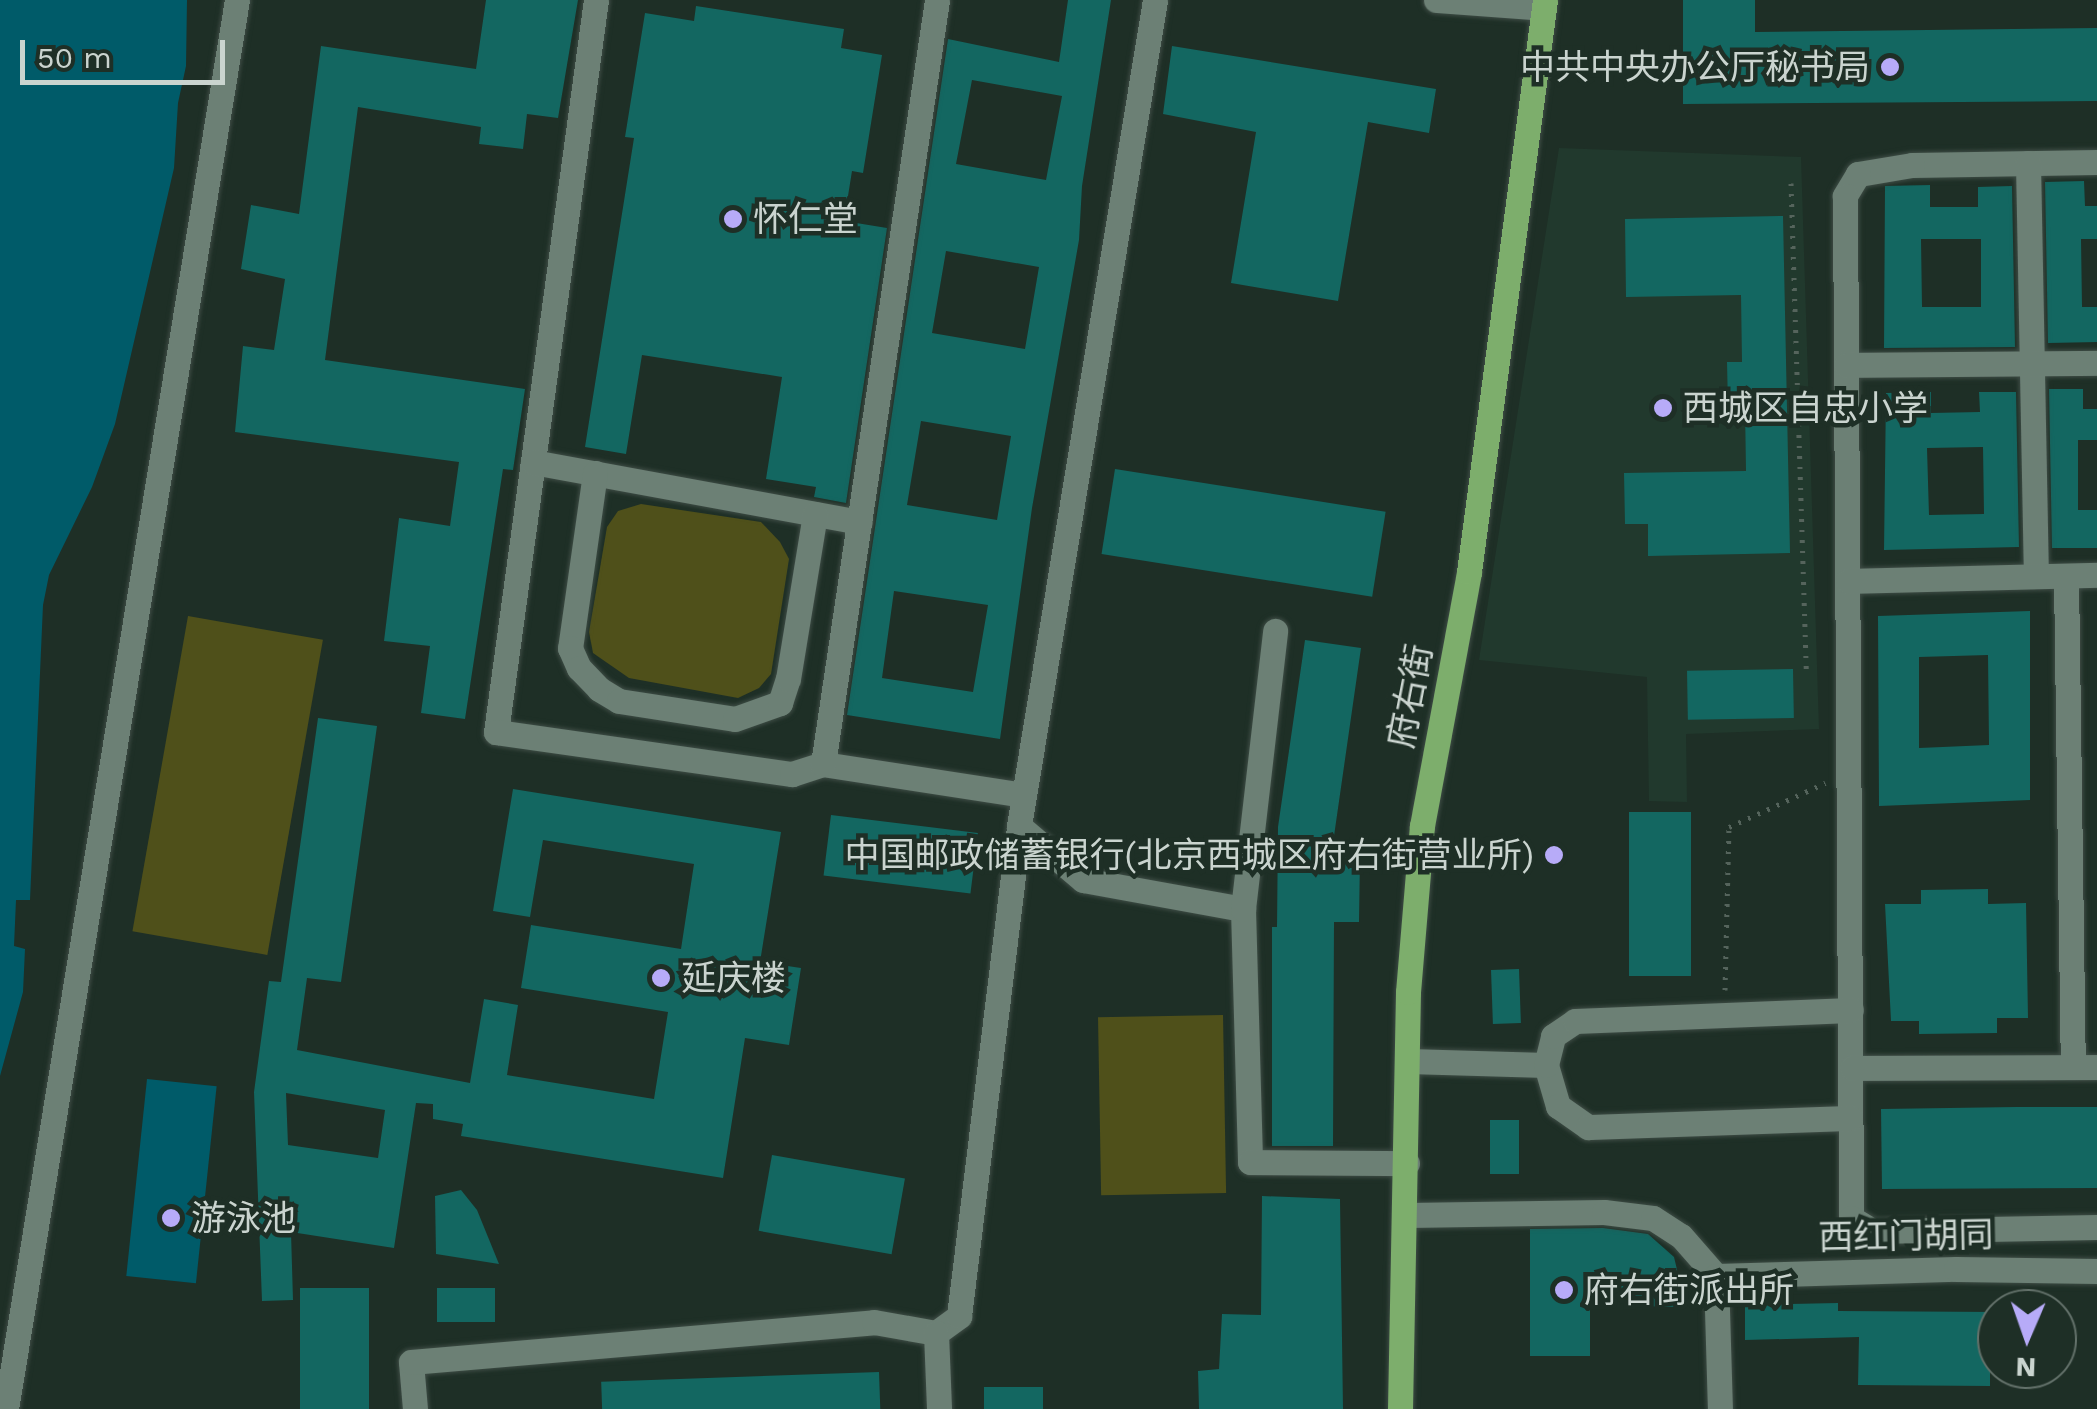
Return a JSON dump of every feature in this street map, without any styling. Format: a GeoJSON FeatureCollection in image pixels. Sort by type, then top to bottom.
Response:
{"type":"FeatureCollection","features":[{"type":"Feature","properties":{"kind":"main road","name":"府右街"},"geometry":{"type":"LineString","coordinates":[[1400,1409],[1408,1061],[1422,826],[1469,572],[1545,4]]}},
{"type":"Feature","properties":{"kind":"street"},"geometry":{"type":"LineString","coordinates":[[6,1409],[237,0]]}},
{"type":"Feature","properties":{"kind":"street"},"geometry":{"type":"LineString","coordinates":[[596,0],[496,732],[792,774],[823,764],[1024,794]]}},
{"type":"Feature","properties":{"kind":"street"},"geometry":{"type":"LineString","coordinates":[[823,764],[937,0]]}},
{"type":"Feature","properties":{"kind":"street"},"geometry":{"type":"LineString","coordinates":[[415,1409],[410,1362],[874,1322],[936,1333],[959,1316],[1019,826],[1155,0]]}},
{"type":"Feature","properties":{"kind":"street"},"geometry":{"type":"LineString","coordinates":[[1436,0],[1545,4]]}},
{"type":"Feature","properties":{"kind":"street"},"geometry":{"type":"LineString","coordinates":[[2097,162],[1912,165],[1858,174],[1845,196],[1851,1218],[1873,1231],[2097,1227]]}},
{"type":"Feature","properties":{"kind":"street"},"geometry":{"type":"LineString","coordinates":[[2028,163],[2036,576]]}},
{"type":"Feature","properties":{"kind":"street"},"geometry":{"type":"LineString","coordinates":[[1846,366],[2097,363]]}},
{"type":"Feature","properties":{"kind":"street"},"geometry":{"type":"LineString","coordinates":[[533,462],[860,522]]}},
{"type":"Feature","properties":{"kind":"street"},"geometry":{"type":"LineString","coordinates":[[595,473],[570,648],[579,668],[599,689],[620,701],[735,718],[780,703],[788,679],[815,514]]}},
{"type":"Feature","properties":{"kind":"street"},"geometry":{"type":"LineString","coordinates":[[1848,581],[2097,575]]}},
{"type":"Feature","properties":{"kind":"street"},"geometry":{"type":"LineString","coordinates":[[1852,1068],[2085,1068],[2066,576]]}},
{"type":"Feature","properties":{"kind":"street"},"geometry":{"type":"LineString","coordinates":[[1275,631],[1244,909],[1250,1162],[1407,1162]]}},
{"type":"Feature","properties":{"kind":"street"},"geometry":{"type":"LineString","coordinates":[[1019,826],[1082,880],[1244,909]]}},
{"type":"Feature","properties":{"kind":"street"},"geometry":{"type":"LineString","coordinates":[[1850,1118],[1588,1127],[1558,1106],[1546,1064],[1553,1036],[1575,1020],[1851,1010]]}},
{"type":"Feature","properties":{"kind":"street"},"geometry":{"type":"LineString","coordinates":[[1408,1061],[1546,1064]]}},
{"type":"Feature","properties":{"kind":"street"},"geometry":{"type":"LineString","coordinates":[[1407,1215],[1604,1212],[1653,1218],[1682,1236],[1716,1276],[1720,1409]]}},
{"type":"Feature","properties":{"kind":"street","name":"西红门胡同"},"geometry":{"type":"LineString","coordinates":[[1716,1276],[1956,1269],[2097,1271]]}},
{"type":"Feature","properties":{"kind":"street"},"geometry":{"type":"LineString","coordinates":[[936,1333],[939,1409]]}},
{"type":"Feature","properties":{"kind":"path"},"geometry":{"type":"LineString","coordinates":[[1792,183],[1806,670]]}},
{"type":"Feature","properties":{"kind":"path"},"geometry":{"type":"LineString","coordinates":[[1724,1012],[1729,827],[1849,772]]}},
{"type":"Feature","properties":{"kind":"shaded area","name":"西城区自忠小学"},"geometry":{"type":"Polygon","coordinates":[[[1559,148],[1801,157],[1819,729],[1686,734],[1687,802],[1649,801],[1647,677],[1479,660],[1559,148]]]}},
{"type":"Feature","properties":{"kind":"shaded area"},"geometry":{"type":"Polygon","coordinates":[[[641,504],[761,522],[780,542],[789,559],[771,674],[759,688],[738,698],[629,678],[593,653],[589,632],[607,527],[618,511],[641,504]]]}},
{"type":"Feature","properties":{"kind":"shaded area"},"geometry":{"type":"Polygon","coordinates":[[[188,616],[323,640],[267,955],[132,931],[188,616]]]}},
{"type":"Feature","properties":{"kind":"shaded area"},"geometry":{"type":"Polygon","coordinates":[[[1223,1015],[1226,1193],[1101,1195],[1098,1017],[1223,1015]]]}},
{"type":"Feature","properties":{"kind":"water"},"geometry":{"type":"Polygon","coordinates":[[[0,0],[187,0],[186,66],[178,103],[174,168],[115,424],[92,487],[49,575],[43,605],[30,900],[16,900],[14,946],[25,949],[23,992],[0,1076],[0,0]]]}},
{"type":"Feature","properties":{"kind":"water","name":"游泳池"},"geometry":{"type":"Polygon","coordinates":[[[147,1079],[217,1086],[196,1283],[126,1276],[147,1079]]]}},
{"type":"Feature","properties":{"kind":"building"},"geometry":{"type":"Polygon","coordinates":[[[486,0],[578,0],[558,118],[527,114],[523,149],[479,144],[481,127],[358,107],[325,360],[525,389],[513,470],[503,469],[465,719],[421,713],[430,646],[384,641],[399,518],[450,526],[459,462],[235,432],[243,346],[274,350],[285,279],[241,269],[251,205],[299,214],[321,46],[476,69],[486,0]]]}},
{"type":"Feature","properties":{"kind":"building"},"geometry":{"type":"Polygon","coordinates":[[[1068,0],[1111,0],[1082,186],[1079,240],[1032,508],[1000,739],[847,715],[948,39],[1059,62],[1068,0]],[[972,80],[956,164],[1046,180],[1062,96],[972,80]],[[946,251],[932,333],[1025,349],[1039,267],[946,251]],[[921,421],[907,505],[997,520],[1011,436],[921,421]],[[894,591],[882,678],[973,692],[988,605],[894,591]]]}},
{"type":"Feature","properties":{"kind":"building","name":"中共中央办公厅秘书局"},"geometry":{"type":"Polygon","coordinates":[[[1683,0],[1755,0],[1755,32],[2097,28],[2097,101],[1683,104],[1683,0]]]}},
{"type":"Feature","properties":{"kind":"building","name":"怀仁堂"},"geometry":{"type":"Polygon","coordinates":[[[696,6],[844,29],[841,48],[882,55],[863,173],[852,171],[844,221],[887,228],[846,503],[814,497],[816,487],[766,479],[782,377],[642,355],[626,454],[585,447],[634,138],[625,137],[645,13],[694,21],[696,6]]]}},
{"type":"Feature","properties":{"kind":"building"},"geometry":{"type":"Polygon","coordinates":[[[1172,46],[1436,89],[1429,133],[1368,122],[1338,301],[1231,283],[1256,132],[1163,114],[1172,46]]]}},
{"type":"Feature","properties":{"kind":"building"},"geometry":{"type":"Polygon","coordinates":[[[2084,181],[2085,206],[2097,206],[2097,239],[2081,239],[2082,307],[2097,307],[2097,342],[2048,343],[2045,182],[2084,181]]]}},
{"type":"Feature","properties":{"kind":"building"},"geometry":{"type":"Polygon","coordinates":[[[1930,185],[1930,207],[1978,207],[1978,187],[2012,186],[2015,347],[1884,348],[1885,186],[1930,185]],[[1921,239],[1922,307],[1981,307],[1981,239],[1921,239]]]}},
{"type":"Feature","properties":{"kind":"building"},"geometry":{"type":"Polygon","coordinates":[[[1783,216],[1790,553],[1648,556],[1648,524],[1625,524],[1624,473],[1746,471],[1745,407],[1728,407],[1727,362],[1742,362],[1741,295],[1626,297],[1625,219],[1783,216]]]}},
{"type":"Feature","properties":{"kind":"building"},"geometry":{"type":"Polygon","coordinates":[[[2049,389],[2083,389],[2083,409],[2097,409],[2097,440],[2078,440],[2078,510],[2097,510],[2097,548],[2052,548],[2049,389]]]}},
{"type":"Feature","properties":{"kind":"building"},"geometry":{"type":"Polygon","coordinates":[[[1931,392],[1931,413],[1980,412],[1979,392],[2016,392],[2019,547],[1884,550],[1886,393],[1931,392]],[[1983,447],[1927,448],[1929,515],[1984,514],[1983,447]]]}},
{"type":"Feature","properties":{"kind":"building"},"geometry":{"type":"Polygon","coordinates":[[[1115,469],[1386,512],[1372,597],[1102,554],[1115,469]]]}},
{"type":"Feature","properties":{"kind":"building"},"geometry":{"type":"Polygon","coordinates":[[[2030,611],[2030,800],[1879,806],[1878,616],[2030,611]],[[1988,655],[1919,657],[1919,748],[1989,745],[1988,655]]]}},
{"type":"Feature","properties":{"kind":"building"},"geometry":{"type":"Polygon","coordinates":[[[1305,640],[1361,648],[1331,857],[1360,857],[1359,922],[1334,922],[1333,1146],[1272,1146],[1272,927],[1277,927],[1278,827],[1305,640]]]}},
{"type":"Feature","properties":{"kind":"building"},"geometry":{"type":"Polygon","coordinates":[[[1793,669],[1794,718],[1688,720],[1687,671],[1793,669]]]}},
{"type":"Feature","properties":{"kind":"building","name":"延庆楼"},"geometry":{"type":"Polygon","coordinates":[[[318,718],[377,726],[341,982],[307,978],[297,1050],[470,1083],[484,999],[518,1005],[507,1075],[654,1099],[668,1012],[521,988],[531,925],[681,949],[694,864],[543,840],[530,917],[493,911],[513,789],[781,832],[760,962],[801,968],[789,1045],[745,1038],[723,1178],[461,1136],[463,1124],[433,1119],[433,1104],[416,1103],[394,1248],[291,1232],[293,1300],[262,1301],[254,1092],[269,981],[281,982],[318,718]],[[286,1093],[288,1145],[378,1158],[385,1110],[286,1093]]]}},
{"type":"Feature","properties":{"kind":"building"},"geometry":{"type":"Polygon","coordinates":[[[1629,812],[1691,812],[1691,976],[1629,976],[1629,812]]]}},
{"type":"Feature","properties":{"kind":"building"},"geometry":{"type":"Polygon","coordinates":[[[831,815],[978,833],[970,894],[824,876],[831,815]]]}},
{"type":"Feature","properties":{"kind":"building"},"geometry":{"type":"Polygon","coordinates":[[[1988,889],[1988,904],[2026,903],[2028,1018],[1997,1018],[1997,1033],[1919,1034],[1919,1021],[1891,1021],[1885,904],[1921,904],[1921,890],[1988,889]]]}},
{"type":"Feature","properties":{"kind":"building"},"geometry":{"type":"Polygon","coordinates":[[[1519,969],[1521,1023],[1493,1024],[1491,970],[1519,969]]]}},
{"type":"Feature","properties":{"kind":"building"},"geometry":{"type":"Polygon","coordinates":[[[2097,1107],[2097,1188],[1882,1189],[1881,1109],[2097,1107]]]}},
{"type":"Feature","properties":{"kind":"building"},"geometry":{"type":"Polygon","coordinates":[[[1490,1120],[1519,1120],[1519,1174],[1490,1174],[1490,1120]]]}},
{"type":"Feature","properties":{"kind":"building"},"geometry":{"type":"Polygon","coordinates":[[[772,1155],[905,1178],[892,1254],[759,1231],[772,1155]]]}},
{"type":"Feature","properties":{"kind":"building"},"geometry":{"type":"Polygon","coordinates":[[[461,1190],[477,1210],[499,1264],[436,1254],[435,1196],[461,1190]]]}},
{"type":"Feature","properties":{"kind":"building"},"geometry":{"type":"Polygon","coordinates":[[[1262,1196],[1340,1199],[1343,1409],[1199,1409],[1198,1371],[1219,1369],[1222,1314],[1261,1315],[1262,1196]]]}},
{"type":"Feature","properties":{"kind":"building","name":"府右街派出所"},"geometry":{"type":"Polygon","coordinates":[[[1603,1228],[1648,1234],[1674,1257],[1686,1307],[1631,1306],[1631,1288],[1590,1290],[1590,1356],[1530,1356],[1530,1229],[1603,1228]]]}},
{"type":"Feature","properties":{"kind":"building"},"geometry":{"type":"Polygon","coordinates":[[[300,1288],[369,1288],[369,1409],[300,1409],[300,1288]]]}},
{"type":"Feature","properties":{"kind":"building"},"geometry":{"type":"Polygon","coordinates":[[[437,1288],[495,1288],[495,1322],[437,1322],[437,1288]]]}},
{"type":"Feature","properties":{"kind":"building"},"geometry":{"type":"Polygon","coordinates":[[[1838,1303],[1838,1311],[1977,1312],[1977,1386],[1858,1385],[1859,1337],[1745,1340],[1745,1305],[1838,1303]]]}},
{"type":"Feature","properties":{"kind":"building"},"geometry":{"type":"Polygon","coordinates":[[[879,1372],[880,1409],[602,1409],[601,1382],[879,1372]]]}},
{"type":"Feature","properties":{"kind":"building"},"geometry":{"type":"Polygon","coordinates":[[[984,1387],[1043,1387],[1043,1409],[984,1409],[984,1387]]]}},
{"type":"Feature","properties":{"kind":"place","name":"中共中央办公厅秘书局"},"geometry":{"type":"Point","coordinates":[1890,67]}},
{"type":"Feature","properties":{"kind":"place","name":"怀仁堂"},"geometry":{"type":"Point","coordinates":[733,219]}},
{"type":"Feature","properties":{"kind":"place","name":"西城区自忠小学"},"geometry":{"type":"Point","coordinates":[1663,408]}},
{"type":"Feature","properties":{"kind":"place","name":"中国邮政储蓄银行(北京西城区府右街营业所)"},"geometry":{"type":"Point","coordinates":[1554,855]}},
{"type":"Feature","properties":{"kind":"place","name":"延庆楼"},"geometry":{"type":"Point","coordinates":[661,978]}},
{"type":"Feature","properties":{"kind":"place","name":"游泳池"},"geometry":{"type":"Point","coordinates":[171,1218]}},
{"type":"Feature","properties":{"kind":"place","name":"府右街派出所"},"geometry":{"type":"Point","coordinates":[1564,1290]}}]}
